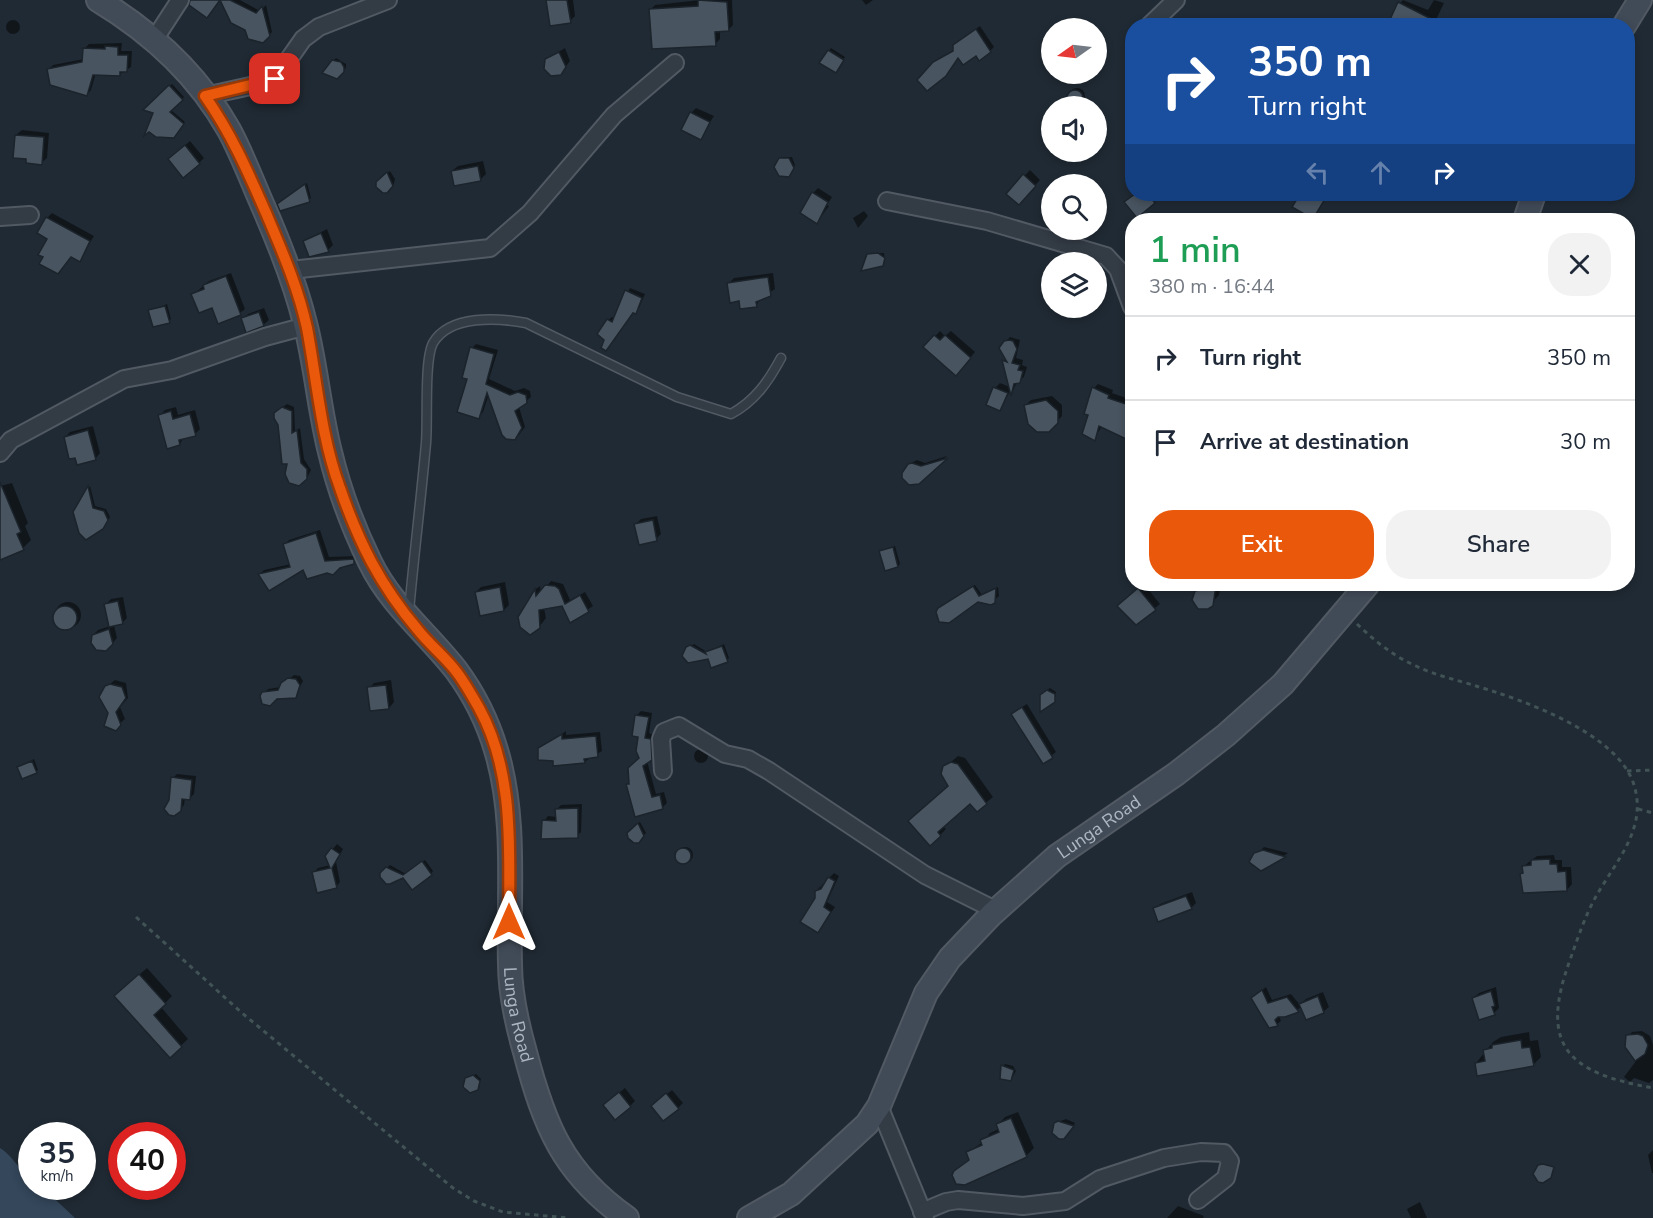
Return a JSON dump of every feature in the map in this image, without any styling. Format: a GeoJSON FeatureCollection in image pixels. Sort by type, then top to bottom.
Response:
{"type":"FeatureCollection","features":[{"type":"Feature","properties":{"kind":"street","name":"Lunga Road"},"geometry":{"type":"LineString","coordinates":[[98,0],[154,40],[179,64],[205,96],[228,130],[291,270],[306,326],[329,449],[339,486],[372,567],[408,617],[456,671],[480,710],[496,751],[506,798],[509,832],[510,969],[517,1022],[536,1095],[550,1132],[569,1164],[590,1188],[627,1218]]}},
{"type":"Feature","properties":{"kind":"street"},"geometry":{"type":"LineString","coordinates":[[154,40],[180,0]]}},
{"type":"Feature","properties":{"kind":"street"},"geometry":{"type":"LineString","coordinates":[[205,96],[275,79],[303,39],[319,27],[388,0]]}},
{"type":"Feature","properties":{"kind":"street"},"geometry":{"type":"LineString","coordinates":[[1157,18],[1176,0]]}},
{"type":"Feature","properties":{"kind":"street"},"geometry":{"type":"LineString","coordinates":[[1629,18],[1640,0]]}},
{"type":"Feature","properties":{"kind":"street"},"geometry":{"type":"LineString","coordinates":[[291,270],[490,248],[530,213],[614,115],[675,63]]}},
{"type":"Feature","properties":{"kind":"street"},"geometry":{"type":"LineString","coordinates":[[887,201],[987,221],[1106,256],[1118,269],[1125,288]]}},
{"type":"Feature","properties":{"kind":"street"},"geometry":{"type":"LineString","coordinates":[[0,217],[30,215]]}},
{"type":"Feature","properties":{"kind":"street"},"geometry":{"type":"LineString","coordinates":[[0,453],[11,440],[124,379],[172,370],[265,337],[306,326]]}},
{"type":"Feature","properties":{"kind":"street","name":"Lunga Road"},"geometry":{"type":"LineString","coordinates":[[749,1218],[791,1194],[855,1136],[879,1106],[926,993],[950,958],[996,911],[1057,856],[1176,774],[1226,735],[1283,684],[1362,591]]}},
{"type":"Feature","properties":{"kind":"street"},"geometry":{"type":"LineString","coordinates":[[663,771],[661,739],[664,732],[679,726],[688,729],[725,754],[748,759],[769,771],[925,875],[996,911]]}},
{"type":"Feature","properties":{"kind":"street"},"geometry":{"type":"LineString","coordinates":[[879,1106],[924,1215],[946,1202],[958,1200],[1023,1206],[1065,1201],[1100,1179],[1164,1158],[1201,1152],[1224,1153],[1230,1161],[1226,1178],[1198,1200]]}},
{"type":"Feature","properties":{"kind":"lane"},"geometry":{"type":"LineString","coordinates":[[408,617],[426,441],[429,361],[432,345],[438,337],[469,321],[511,320],[526,323],[677,397],[730,414],[743,408],[767,384],[781,358]]}},
{"type":"Feature","properties":{"kind":"path"},"geometry":{"type":"LineString","coordinates":[[1344,613],[1386,650],[1418,668],[1480,687],[1556,717],[1605,747],[1627,771],[1633,783],[1638,809],[1637,821],[1627,847],[1588,913],[1566,971],[1557,1010],[1558,1033],[1567,1052],[1597,1074],[1653,1088]]}},
{"type":"Feature","properties":{"kind":"path"},"geometry":{"type":"LineString","coordinates":[[1627,771],[1653,770]]}},
{"type":"Feature","properties":{"kind":"path"},"geometry":{"type":"LineString","coordinates":[[1638,809],[1653,813]]}},
{"type":"Feature","properties":{"kind":"path"},"geometry":{"type":"LineString","coordinates":[[136,917],[242,1013],[453,1188],[474,1201],[503,1212],[569,1218]]}},
{"type":"Feature","properties":{"kind":"water"},"geometry":{"type":"Polygon","coordinates":[[[0,1148],[18,1166],[18,1200],[56,1200],[75,1218],[0,1218],[0,1148]]]}},
{"type":"Feature","properties":{"kind":"building"},"geometry":{"type":"Polygon","coordinates":[[[190,0],[220,0],[207,18],[189,5],[190,0]]]}},
{"type":"Feature","properties":{"kind":"building"},"geometry":{"type":"Polygon","coordinates":[[[220,0],[230,0],[256,13],[262,6],[270,36],[263,43],[248,39],[245,30],[231,23],[220,0]]]}},
{"type":"Feature","properties":{"kind":"building"},"geometry":{"type":"Polygon","coordinates":[[[546,0],[567,0],[571,23],[550,26],[546,0]]]}},
{"type":"Feature","properties":{"kind":"building"},"geometry":{"type":"Polygon","coordinates":[[[698,0],[727,2],[729,31],[715,32],[716,46],[652,49],[649,9],[698,6],[698,0]]]}},
{"type":"Feature","properties":{"kind":"building"},"geometry":{"type":"Polygon","coordinates":[[[1398,2],[1429,18],[1391,18],[1398,2]]]}},
{"type":"Feature","properties":{"kind":"building"},"geometry":{"type":"Polygon","coordinates":[[[976,29],[991,52],[979,61],[976,56],[963,65],[958,58],[946,76],[927,91],[917,80],[933,62],[953,51],[953,45],[976,29]]]}},
{"type":"Feature","properties":{"kind":"building"},"geometry":{"type":"Polygon","coordinates":[[[105,46],[118,47],[118,55],[128,55],[127,72],[120,72],[120,76],[93,75],[87,96],[50,85],[47,69],[82,62],[83,48],[105,49],[105,46]]]}},
{"type":"Feature","properties":{"kind":"building"},"geometry":{"type":"Polygon","coordinates":[[[828,50],[844,60],[836,73],[819,63],[828,50]]]}},
{"type":"Feature","properties":{"kind":"building"},"geometry":{"type":"Polygon","coordinates":[[[559,52],[566,67],[561,75],[551,76],[544,69],[545,59],[559,52]]]}},
{"type":"Feature","properties":{"kind":"building"},"geometry":{"type":"Polygon","coordinates":[[[332,60],[341,62],[344,67],[344,72],[337,79],[322,73],[332,60]]]}},
{"type":"Feature","properties":{"kind":"building"},"geometry":{"type":"Polygon","coordinates":[[[169,85],[183,100],[170,112],[184,124],[174,138],[156,137],[149,132],[144,136],[153,113],[143,110],[169,85]]]}},
{"type":"Feature","properties":{"kind":"building"},"geometry":{"type":"Polygon","coordinates":[[[1072,90],[1078,90],[1083,95],[1067,96],[1072,90]]]}},
{"type":"Feature","properties":{"kind":"building"},"geometry":{"type":"Polygon","coordinates":[[[690,112],[710,122],[701,140],[681,130],[690,112]]]}},
{"type":"Feature","properties":{"kind":"building"},"geometry":{"type":"Polygon","coordinates":[[[15,135],[44,137],[42,165],[26,163],[26,159],[13,158],[15,135]]]}},
{"type":"Feature","properties":{"kind":"building"},"geometry":{"type":"Polygon","coordinates":[[[185,145],[200,164],[183,178],[168,159],[185,145]]]}},
{"type":"Feature","properties":{"kind":"building"},"geometry":{"type":"Polygon","coordinates":[[[779,158],[789,158],[794,168],[789,177],[779,176],[774,167],[779,158]]]}},
{"type":"Feature","properties":{"kind":"building"},"geometry":{"type":"Polygon","coordinates":[[[478,166],[481,181],[454,186],[451,171],[478,166]]]}},
{"type":"Feature","properties":{"kind":"building"},"geometry":{"type":"Polygon","coordinates":[[[387,172],[393,186],[387,193],[383,193],[376,187],[376,182],[387,172]]]}},
{"type":"Feature","properties":{"kind":"building"},"geometry":{"type":"Polygon","coordinates":[[[1023,174],[1036,186],[1019,205],[1006,194],[1023,174]]]}},
{"type":"Feature","properties":{"kind":"building"},"geometry":{"type":"Polygon","coordinates":[[[305,184],[310,202],[280,211],[277,204],[305,184]]]}},
{"type":"Feature","properties":{"kind":"building"},"geometry":{"type":"Polygon","coordinates":[[[812,192],[828,202],[817,224],[800,213],[812,192]]]}},
{"type":"Feature","properties":{"kind":"building"},"geometry":{"type":"Polygon","coordinates":[[[1153,201],[1155,203],[1143,213],[1133,213],[1124,202],[1153,201]]]}},
{"type":"Feature","properties":{"kind":"building"},"geometry":{"type":"Polygon","coordinates":[[[1296,201],[1324,201],[1317,213],[1302,213],[1292,207],[1296,201]]]}},
{"type":"Feature","properties":{"kind":"building"},"geometry":{"type":"Polygon","coordinates":[[[46,217],[90,241],[80,262],[71,257],[58,274],[39,264],[43,257],[38,255],[47,239],[37,233],[46,217]]]}},
{"type":"Feature","properties":{"kind":"building"},"geometry":{"type":"Polygon","coordinates":[[[321,233],[329,252],[309,257],[303,241],[321,233]]]}},
{"type":"Feature","properties":{"kind":"building"},"geometry":{"type":"Polygon","coordinates":[[[878,253],[885,258],[883,266],[861,271],[867,254],[878,253]]]}},
{"type":"Feature","properties":{"kind":"building"},"geometry":{"type":"Polygon","coordinates":[[[226,276],[241,315],[218,324],[212,308],[199,313],[191,294],[204,289],[203,285],[226,276]]]}},
{"type":"Feature","properties":{"kind":"building"},"geometry":{"type":"Polygon","coordinates":[[[768,277],[771,296],[756,302],[757,307],[740,309],[739,301],[730,303],[727,283],[768,277]]]}},
{"type":"Feature","properties":{"kind":"building"},"geometry":{"type":"Polygon","coordinates":[[[625,290],[642,298],[636,314],[633,313],[606,351],[601,348],[604,340],[597,334],[607,319],[612,322],[625,290]]]}},
{"type":"Feature","properties":{"kind":"building"},"geometry":{"type":"Polygon","coordinates":[[[165,306],[170,323],[153,327],[148,310],[165,306]]]}},
{"type":"Feature","properties":{"kind":"building"},"geometry":{"type":"Polygon","coordinates":[[[259,312],[264,326],[246,333],[241,318],[259,312]]]}},
{"type":"Feature","properties":{"kind":"building"},"geometry":{"type":"Polygon","coordinates":[[[934,335],[940,340],[945,335],[971,358],[956,376],[923,347],[934,335]]]}},
{"type":"Feature","properties":{"kind":"building"},"geometry":{"type":"Polygon","coordinates":[[[1004,341],[1013,341],[1017,349],[1012,363],[1020,365],[1018,370],[1023,371],[1020,383],[1014,384],[1011,396],[1002,360],[1007,362],[999,348],[1004,341]]]}},
{"type":"Feature","properties":{"kind":"building"},"geometry":{"type":"Polygon","coordinates":[[[470,347],[494,354],[486,384],[510,395],[518,392],[526,395],[527,403],[515,411],[522,428],[515,440],[506,439],[502,435],[487,393],[479,419],[457,412],[467,379],[462,378],[470,347]]]}},
{"type":"Feature","properties":{"kind":"building"},"geometry":{"type":"Polygon","coordinates":[[[993,387],[1008,393],[1000,411],[986,405],[993,387]]]}},
{"type":"Feature","properties":{"kind":"building"},"geometry":{"type":"Polygon","coordinates":[[[1092,387],[1109,395],[1108,398],[1125,404],[1125,439],[1099,426],[1095,441],[1082,434],[1088,415],[1084,414],[1092,387]]]}},
{"type":"Feature","properties":{"kind":"building"},"geometry":{"type":"Polygon","coordinates":[[[1046,400],[1058,411],[1058,423],[1049,432],[1037,432],[1028,424],[1024,405],[1046,400]]]}},
{"type":"Feature","properties":{"kind":"building"},"geometry":{"type":"Polygon","coordinates":[[[282,407],[292,411],[292,433],[297,430],[301,463],[307,469],[307,479],[299,486],[289,483],[285,474],[287,464],[282,464],[278,425],[274,413],[282,407]]]}},
{"type":"Feature","properties":{"kind":"building"},"geometry":{"type":"Polygon","coordinates":[[[171,411],[173,419],[190,414],[196,436],[179,440],[180,445],[167,449],[158,415],[171,411]]]}},
{"type":"Feature","properties":{"kind":"building"},"geometry":{"type":"Polygon","coordinates":[[[88,430],[96,460],[77,465],[75,458],[69,459],[64,437],[88,430]]]}},
{"type":"Feature","properties":{"kind":"building"},"geometry":{"type":"Polygon","coordinates":[[[948,458],[919,484],[909,485],[902,478],[902,473],[908,464],[921,466],[948,458]]]}},
{"type":"Feature","properties":{"kind":"building"},"geometry":{"type":"Polygon","coordinates":[[[0,482],[21,532],[17,534],[24,550],[0,560],[0,482]]]}},
{"type":"Feature","properties":{"kind":"building"},"geometry":{"type":"Polygon","coordinates":[[[88,486],[93,508],[104,511],[108,520],[103,529],[86,540],[79,533],[73,512],[88,486]]]}},
{"type":"Feature","properties":{"kind":"building"},"geometry":{"type":"Polygon","coordinates":[[[653,520],[657,541],[639,545],[634,524],[653,520]]]}},
{"type":"Feature","properties":{"kind":"building"},"geometry":{"type":"Polygon","coordinates":[[[316,533],[325,561],[354,559],[354,564],[340,568],[333,575],[327,573],[307,579],[303,570],[269,591],[258,574],[290,567],[283,544],[316,533]]]}},
{"type":"Feature","properties":{"kind":"building"},"geometry":{"type":"Polygon","coordinates":[[[893,547],[898,567],[885,571],[879,551],[893,547]]]}},
{"type":"Feature","properties":{"kind":"building"},"geometry":{"type":"Polygon","coordinates":[[[545,585],[559,589],[565,604],[580,595],[589,612],[570,623],[562,606],[539,610],[540,628],[530,635],[520,627],[518,617],[535,589],[536,596],[545,585]]]}},
{"type":"Feature","properties":{"kind":"building"},"geometry":{"type":"Polygon","coordinates":[[[973,586],[979,596],[996,588],[995,603],[991,605],[978,602],[949,623],[939,622],[936,612],[938,608],[973,586]]]}},
{"type":"Feature","properties":{"kind":"building"},"geometry":{"type":"Polygon","coordinates":[[[500,587],[504,611],[480,616],[475,592],[500,587]]]}},
{"type":"Feature","properties":{"kind":"building"},"geometry":{"type":"Polygon","coordinates":[[[1134,591],[1140,591],[1156,610],[1136,625],[1117,606],[1134,591]]]}},
{"type":"Feature","properties":{"kind":"building"},"geometry":{"type":"Polygon","coordinates":[[[1195,591],[1215,591],[1213,606],[1208,609],[1198,609],[1192,600],[1195,591]]]}},
{"type":"Feature","properties":{"kind":"building"},"geometry":{"type":"Polygon","coordinates":[[[118,601],[123,624],[109,627],[104,604],[118,601]]]}},
{"type":"Feature","properties":{"kind":"building"},"geometry":{"type":"Polygon","coordinates":[[[65,606],[74,609],[77,618],[74,627],[65,630],[56,627],[53,618],[56,609],[65,606]]]}},
{"type":"Feature","properties":{"kind":"building"},"geometry":{"type":"Polygon","coordinates":[[[109,629],[113,644],[106,651],[96,650],[91,643],[92,635],[109,629]]]}},
{"type":"Feature","properties":{"kind":"building"},"geometry":{"type":"Polygon","coordinates":[[[690,645],[706,654],[705,652],[722,646],[728,662],[711,668],[708,659],[688,663],[682,656],[686,647],[690,645]]]}},
{"type":"Feature","properties":{"kind":"building"},"geometry":{"type":"Polygon","coordinates":[[[288,678],[296,679],[300,685],[296,698],[277,699],[270,706],[262,704],[260,696],[262,692],[278,690],[281,683],[288,678]]]}},
{"type":"Feature","properties":{"kind":"building"},"geometry":{"type":"Polygon","coordinates":[[[110,684],[122,687],[126,698],[116,712],[121,725],[116,731],[104,726],[108,713],[99,697],[105,686],[110,684]]]}},
{"type":"Feature","properties":{"kind":"building"},"geometry":{"type":"Polygon","coordinates":[[[386,685],[389,709],[370,711],[367,687],[386,685]]]}},
{"type":"Feature","properties":{"kind":"building"},"geometry":{"type":"Polygon","coordinates":[[[1047,690],[1055,694],[1055,702],[1040,712],[1040,695],[1047,690]]]}},
{"type":"Feature","properties":{"kind":"building"},"geometry":{"type":"Polygon","coordinates":[[[1022,707],[1053,758],[1043,764],[1011,714],[1022,707]]]}},
{"type":"Feature","properties":{"kind":"building"},"geometry":{"type":"Polygon","coordinates":[[[635,715],[649,717],[645,738],[651,739],[652,760],[643,766],[652,797],[660,795],[663,809],[635,817],[626,784],[629,784],[628,768],[639,758],[636,751],[638,737],[632,736],[635,715]]]}},
{"type":"Feature","properties":{"kind":"building"},"geometry":{"type":"Polygon","coordinates":[[[562,734],[562,739],[596,736],[598,757],[584,759],[585,763],[553,766],[553,761],[538,760],[538,748],[562,734]]]}},
{"type":"Feature","properties":{"kind":"building"},"geometry":{"type":"Polygon","coordinates":[[[32,761],[37,773],[22,779],[17,767],[32,761]]]}},
{"type":"Feature","properties":{"kind":"building"},"geometry":{"type":"Polygon","coordinates":[[[951,762],[958,764],[987,804],[977,812],[970,804],[938,832],[941,836],[930,846],[908,821],[948,786],[941,774],[943,766],[951,762]]]}},
{"type":"Feature","properties":{"kind":"building"},"geometry":{"type":"Polygon","coordinates":[[[171,777],[192,780],[190,800],[182,799],[181,811],[174,816],[169,815],[164,809],[169,800],[171,777]]]}},
{"type":"Feature","properties":{"kind":"building"},"geometry":{"type":"Polygon","coordinates":[[[578,808],[578,838],[541,839],[542,820],[556,821],[555,809],[578,808]]]}},
{"type":"Feature","properties":{"kind":"building"},"geometry":{"type":"Polygon","coordinates":[[[638,823],[644,836],[639,843],[634,843],[628,838],[627,833],[638,823]]]}},
{"type":"Feature","properties":{"kind":"building"},"geometry":{"type":"Polygon","coordinates":[[[331,848],[340,854],[332,868],[337,888],[317,893],[312,872],[330,868],[325,856],[331,848]]]}},
{"type":"Feature","properties":{"kind":"building"},"geometry":{"type":"Polygon","coordinates":[[[680,848],[686,848],[691,856],[689,862],[680,864],[675,859],[675,853],[680,848]]]}},
{"type":"Feature","properties":{"kind":"building"},"geometry":{"type":"Polygon","coordinates":[[[1263,850],[1286,857],[1261,871],[1249,862],[1254,853],[1263,850]]]}},
{"type":"Feature","properties":{"kind":"building"},"geometry":{"type":"Polygon","coordinates":[[[1550,859],[1550,864],[1557,864],[1558,872],[1566,871],[1567,891],[1523,893],[1520,874],[1523,873],[1522,866],[1531,865],[1531,860],[1550,859]]]}},
{"type":"Feature","properties":{"kind":"building"},"geometry":{"type":"Polygon","coordinates":[[[422,861],[432,875],[412,890],[403,878],[386,884],[380,877],[380,873],[386,867],[403,875],[422,861]]]}},
{"type":"Feature","properties":{"kind":"building"},"geometry":{"type":"Polygon","coordinates":[[[828,877],[835,881],[824,907],[831,912],[818,933],[800,922],[815,898],[815,891],[821,889],[828,877]]]}},
{"type":"Feature","properties":{"kind":"building"},"geometry":{"type":"Polygon","coordinates":[[[1186,896],[1192,909],[1158,922],[1153,908],[1186,896]]]}},
{"type":"Feature","properties":{"kind":"building"},"geometry":{"type":"Polygon","coordinates":[[[139,974],[166,1004],[154,1015],[182,1047],[170,1058],[114,996],[139,974]]]}},
{"type":"Feature","properties":{"kind":"building"},"geometry":{"type":"Polygon","coordinates":[[[1262,990],[1268,1003],[1287,997],[1299,1012],[1278,1017],[1275,1020],[1278,1026],[1269,1028],[1251,998],[1262,990]]]}},
{"type":"Feature","properties":{"kind":"building"},"geometry":{"type":"Polygon","coordinates":[[[1491,991],[1495,1015],[1479,1020],[1472,998],[1491,991]]]}},
{"type":"Feature","properties":{"kind":"building"},"geometry":{"type":"Polygon","coordinates":[[[1318,996],[1324,1013],[1306,1020],[1299,1004],[1318,996]]]}},
{"type":"Feature","properties":{"kind":"building"},"geometry":{"type":"Polygon","coordinates":[[[1626,1035],[1643,1036],[1648,1045],[1645,1054],[1635,1061],[1625,1047],[1626,1035]]]}},
{"type":"Feature","properties":{"kind":"building"},"geometry":{"type":"Polygon","coordinates":[[[1521,1040],[1522,1048],[1530,1047],[1534,1066],[1477,1076],[1475,1063],[1485,1061],[1483,1050],[1492,1048],[1492,1045],[1521,1040]]]}},
{"type":"Feature","properties":{"kind":"building"},"geometry":{"type":"Polygon","coordinates":[[[1001,1065],[1014,1070],[1011,1081],[1000,1079],[1001,1065]]]}},
{"type":"Feature","properties":{"kind":"building"},"geometry":{"type":"Polygon","coordinates":[[[473,1075],[480,1081],[478,1090],[470,1093],[463,1087],[465,1078],[473,1075]]]}},
{"type":"Feature","properties":{"kind":"building"},"geometry":{"type":"Polygon","coordinates":[[[619,1092],[631,1107],[615,1120],[603,1105],[619,1092]]]}},
{"type":"Feature","properties":{"kind":"building"},"geometry":{"type":"Polygon","coordinates":[[[666,1093],[679,1109],[663,1121],[651,1106],[666,1093]]]}},
{"type":"Feature","properties":{"kind":"building"},"geometry":{"type":"Polygon","coordinates":[[[1011,1118],[1027,1157],[965,1185],[956,1184],[952,1175],[969,1160],[966,1152],[982,1145],[980,1140],[999,1132],[996,1124],[1011,1118]]]}},
{"type":"Feature","properties":{"kind":"building"},"geometry":{"type":"Polygon","coordinates":[[[1058,1121],[1074,1126],[1064,1139],[1059,1139],[1052,1133],[1054,1123],[1058,1121]]]}},
{"type":"Feature","properties":{"kind":"building"},"geometry":{"type":"Polygon","coordinates":[[[1538,1165],[1554,1167],[1551,1178],[1543,1183],[1538,1182],[1533,1174],[1538,1165]]]}},
{"type":"Feature","properties":{"kind":"route"},"geometry":{"type":"LineString","coordinates":[[275,79],[205,96],[228,130],[291,270],[306,326],[329,449],[339,486],[358,536],[372,567],[390,593],[418,631],[456,671],[480,710],[496,751],[506,798],[509,832],[509,922]]}}]}
